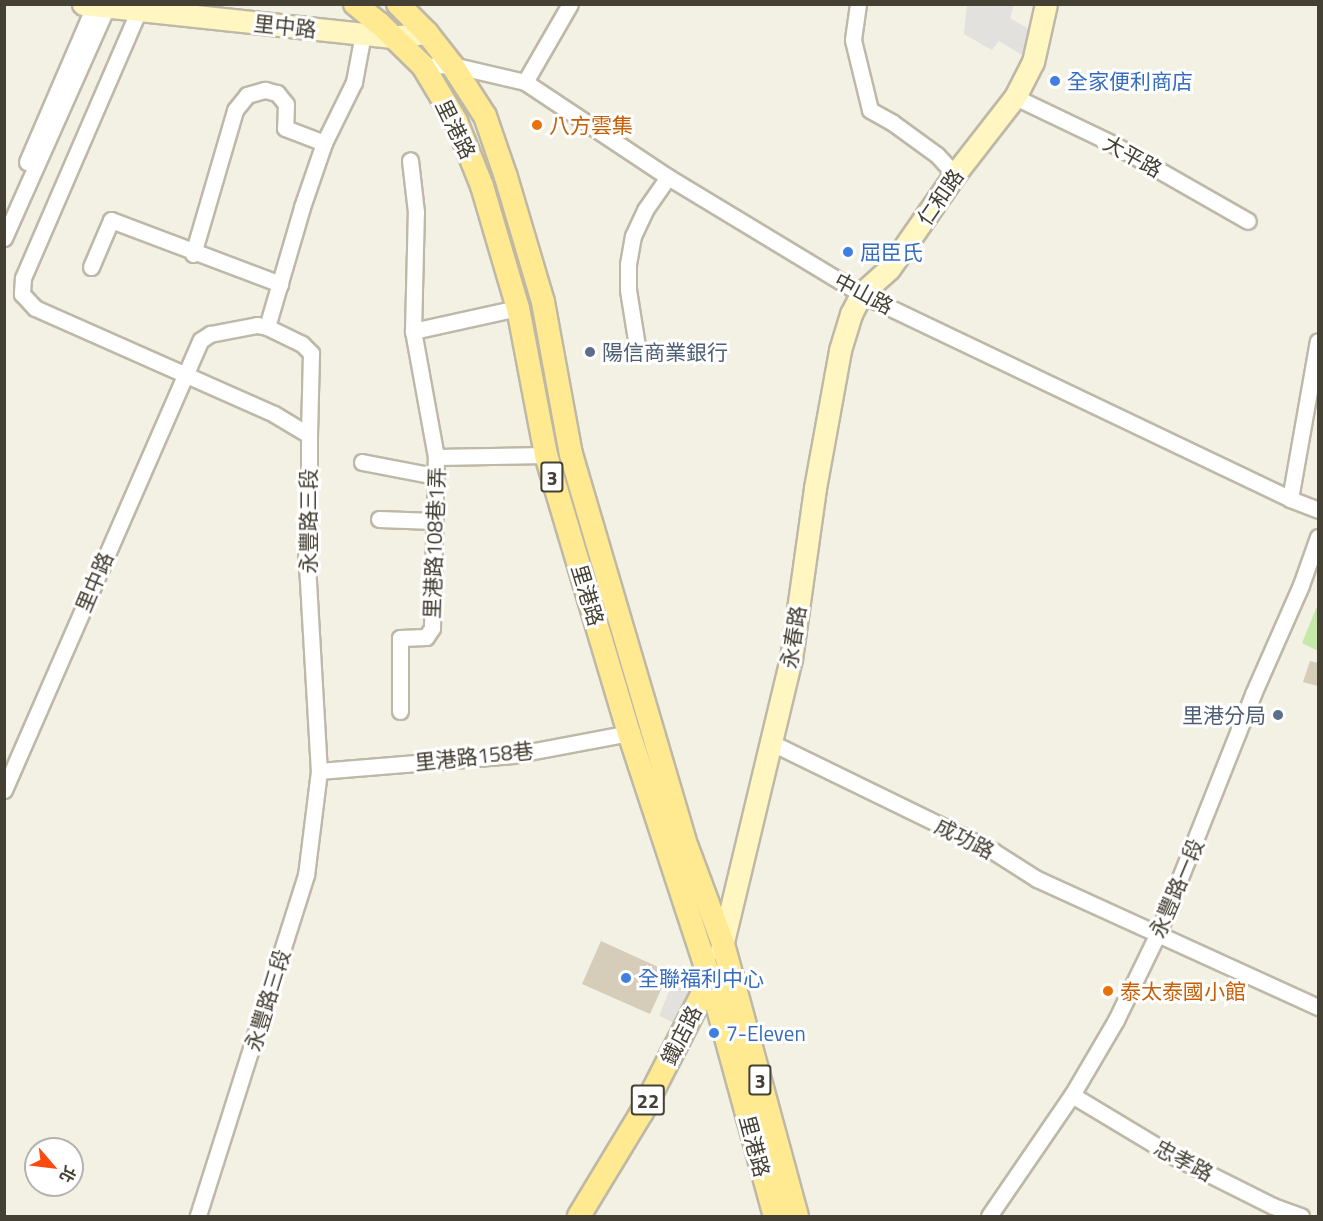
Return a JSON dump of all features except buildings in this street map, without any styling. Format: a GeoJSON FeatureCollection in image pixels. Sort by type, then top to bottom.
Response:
{"type":"FeatureCollection","features":[{"type":"Feature","properties":{"kind":"main road","name":"里港路"},"geometry":{"type":"LineString","coordinates":[[355,4],[379,31],[423,66],[456,121],[482,186],[518,308],[546,455],[629,733],[710,979],[775,1216]]}},
{"type":"Feature","properties":{"kind":"main road","name":"里港路"},"geometry":{"type":"LineString","coordinates":[[401,5],[452,65],[485,116],[506,177],[543,302],[571,454],[680,825],[723,944],[797,1216]]}},
{"type":"Feature","properties":{"kind":"main road","name":"鐵店路"},"geometry":{"type":"LineString","coordinates":[[579,1216],[642,1112],[710,979]]}},
{"type":"Feature","properties":{"kind":"street"},"geometry":{"type":"LineString","coordinates":[[525,82],[570,4]]}},
{"type":"Feature","properties":{"kind":"street"},"geometry":{"type":"LineString","coordinates":[[858,4],[853,40],[870,110],[893,123],[937,155],[955,174]]}},
{"type":"Feature","properties":{"kind":"street","name":"仁和路"},"geometry":{"type":"LineString","coordinates":[[861,294],[889,269],[955,174],[1015,97],[1033,62],[1046,4]]}},
{"type":"Feature","properties":{"kind":"street"},"geometry":{"type":"LineString","coordinates":[[4,214],[97,5]]}},
{"type":"Feature","properties":{"kind":"street"},"geometry":{"type":"LineString","coordinates":[[4,238],[97,5]]}},
{"type":"Feature","properties":{"kind":"street","name":"里中路"},"geometry":{"type":"LineString","coordinates":[[97,5],[138,12],[427,33]]}},
{"type":"Feature","properties":{"kind":"street"},"geometry":{"type":"LineString","coordinates":[[267,327],[302,207],[324,143],[379,31],[401,5]]}},
{"type":"Feature","properties":{"kind":"street"},"geometry":{"type":"LineString","coordinates":[[138,12],[23,278],[22,294],[35,308],[274,414],[309,435]]}},
{"type":"Feature","properties":{"kind":"street","name":"中山路"},"geometry":{"type":"LineString","coordinates":[[423,66],[452,65],[525,82],[669,177],[861,294],[1290,499],[1318,510]]}},
{"type":"Feature","properties":{"kind":"street"},"geometry":{"type":"LineString","coordinates":[[193,254],[235,110],[247,95],[265,90],[277,93],[286,104],[285,128],[324,143]]}},
{"type":"Feature","properties":{"kind":"street","name":"大平路"},"geometry":{"type":"LineString","coordinates":[[1015,97],[1113,144],[1248,221]]}},
{"type":"Feature","properties":{"kind":"street","name":"里港路108巷1弄"},"geometry":{"type":"LineString","coordinates":[[400,711],[400,638],[426,637],[432,628],[436,457],[412,331],[416,212],[410,159]]}},
{"type":"Feature","properties":{"kind":"street"},"geometry":{"type":"LineString","coordinates":[[637,346],[628,290],[628,264],[633,236],[645,210],[669,177]]}},
{"type":"Feature","properties":{"kind":"street"},"geometry":{"type":"LineString","coordinates":[[92,267],[111,220],[193,254],[280,284]]}},
{"type":"Feature","properties":{"kind":"street","name":"永春路"},"geometry":{"type":"LineString","coordinates":[[710,979],[723,944],[791,659],[815,488],[840,350],[851,314],[861,294]]}},
{"type":"Feature","properties":{"kind":"street"},"geometry":{"type":"LineString","coordinates":[[412,331],[518,308]]}},
{"type":"Feature","properties":{"kind":"street","name":"里中路"},"geometry":{"type":"LineString","coordinates":[[4,789],[201,340],[210,334],[257,326],[267,327]]}},
{"type":"Feature","properties":{"kind":"street","name":"永豐路三段"},"geometry":{"type":"LineString","coordinates":[[198,1216],[306,875],[319,771],[306,547],[309,515],[311,353],[302,344],[267,327]]}},
{"type":"Feature","properties":{"kind":"street"},"geometry":{"type":"LineString","coordinates":[[1290,499],[1318,341]]}},
{"type":"Feature","properties":{"kind":"street"},"geometry":{"type":"LineString","coordinates":[[436,457],[546,455]]}},
{"type":"Feature","properties":{"kind":"street"},"geometry":{"type":"LineString","coordinates":[[362,462],[435,476]]}},
{"type":"Feature","properties":{"kind":"street"},"geometry":{"type":"LineString","coordinates":[[379,519],[434,521]]}},
{"type":"Feature","properties":{"kind":"street","name":"永豐路一段"},"geometry":{"type":"LineString","coordinates":[[989,1216],[1072,1095],[1116,1020],[1158,933],[1253,694],[1301,585],[1318,537]]}},
{"type":"Feature","properties":{"kind":"street","name":"里港路158巷"},"geometry":{"type":"LineString","coordinates":[[319,771],[513,755],[629,733]]}},
{"type":"Feature","properties":{"kind":"street","name":"成功路"},"geometry":{"type":"LineString","coordinates":[[772,742],[993,851],[1037,879],[1318,1007]]}},
{"type":"Feature","properties":{"kind":"street","name":"忠孝路"},"geometry":{"type":"LineString","coordinates":[[1072,1095],[1175,1157],[1273,1206],[1301,1216]]}},
{"type":"Feature","properties":{"kind":"green space"},"geometry":{"type":"Polygon","coordinates":[[[1318,604],[1318,651],[1302,643],[1318,604]]]}},
{"type":"Feature","properties":{"kind":"shaded area"},"geometry":{"type":"Polygon","coordinates":[[[1014,4],[1010,18],[1039,35],[1029,59],[999,41],[992,50],[964,34],[967,5],[1014,4]]]}},
{"type":"Feature","properties":{"kind":"shaded area"},"geometry":{"type":"Polygon","coordinates":[[[676,974],[693,980],[675,1023],[659,1016],[676,974]]]}},
{"type":"Feature","properties":{"kind":"place","name":"全家便利商店"},"geometry":{"type":"Point","coordinates":[1055,81]}},
{"type":"Feature","properties":{"kind":"place","name":"八方雲集"},"geometry":{"type":"Point","coordinates":[537,125]}},
{"type":"Feature","properties":{"kind":"place","name":"屈臣氏"},"geometry":{"type":"Point","coordinates":[848,252]}},
{"type":"Feature","properties":{"kind":"place","name":"陽信商業銀行"},"geometry":{"type":"Point","coordinates":[590,352]}},
{"type":"Feature","properties":{"kind":"place","name":"里港分局"},"geometry":{"type":"Point","coordinates":[1278,715]}},
{"type":"Feature","properties":{"kind":"place","name":"全聯福利中心"},"geometry":{"type":"Point","coordinates":[626,978]}},
{"type":"Feature","properties":{"kind":"place","name":"泰太泰國小館"},"geometry":{"type":"Point","coordinates":[1108,991]}},
{"type":"Feature","properties":{"kind":"place","name":"7-Eleven"},"geometry":{"type":"Point","coordinates":[714,1033]}}]}
